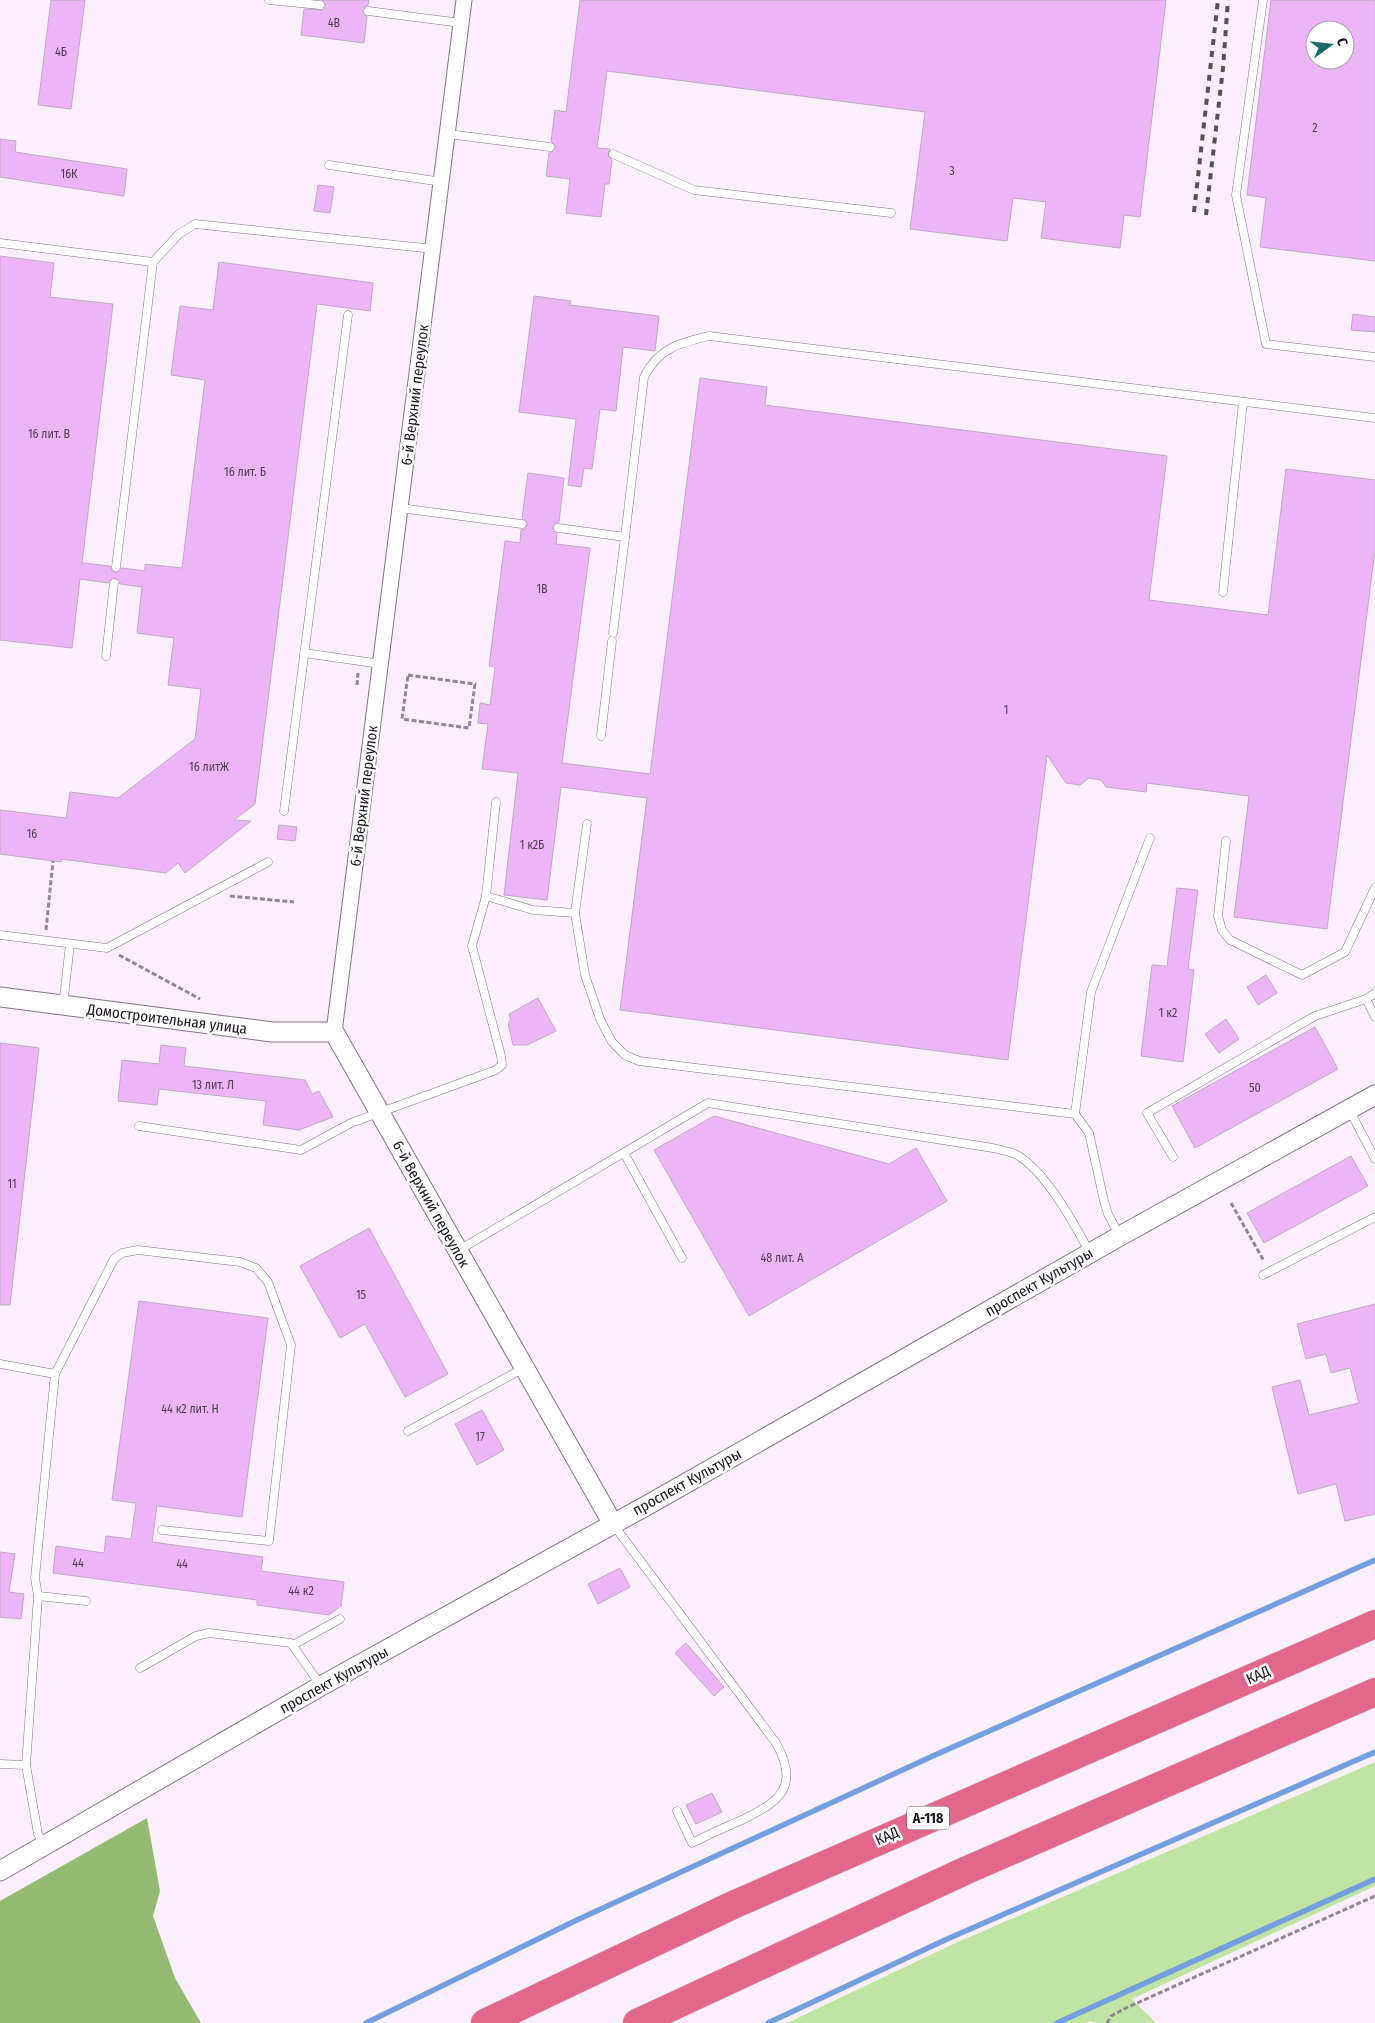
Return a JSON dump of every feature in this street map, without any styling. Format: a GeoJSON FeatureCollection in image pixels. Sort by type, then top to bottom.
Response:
{"type":"FeatureCollection","features":[{"type":"Feature","properties":{"kind":"highway","name":"КАД"},"geometry":{"type":"LineString","coordinates":[[485,2023],[732,1905],[1375,1624]]}},
{"type":"Feature","properties":{"kind":"highway"},"geometry":{"type":"LineString","coordinates":[[637,2023],[967,1870],[1375,1692]]}},
{"type":"Feature","properties":{"kind":"street","name":"6-й Верхний переулок"},"geometry":{"type":"LineString","coordinates":[[464,0],[334,1032],[612,1524]]}},
{"type":"Feature","properties":{"kind":"street","name":"Домостроительная улица"},"geometry":{"type":"LineString","coordinates":[[0,997],[272,1032],[334,1032]]}},
{"type":"Feature","properties":{"kind":"street","name":"проспект Культуры"},"geometry":{"type":"LineString","coordinates":[[0,1871],[322,1686],[1120,1236],[1375,1095]]}},
{"type":"Feature","properties":{"kind":"lane"},"geometry":{"type":"LineString","coordinates":[[269,0],[320,5]]}},
{"type":"Feature","properties":{"kind":"lane"},"geometry":{"type":"LineString","coordinates":[[1263,0],[1236,195],[1266,344],[1375,357]]}},
{"type":"Feature","properties":{"kind":"lane"},"geometry":{"type":"LineString","coordinates":[[368,11],[461,23]]}},
{"type":"Feature","properties":{"kind":"lane"},"geometry":{"type":"LineString","coordinates":[[448,134],[550,147]]}},
{"type":"Feature","properties":{"kind":"lane"},"geometry":{"type":"LineString","coordinates":[[613,154],[694,190],[891,213]]}},
{"type":"Feature","properties":{"kind":"lane"},"geometry":{"type":"LineString","coordinates":[[329,165],[442,182]]}},
{"type":"Feature","properties":{"kind":"lane"},"geometry":{"type":"LineString","coordinates":[[116,567],[153,262],[179,234],[195,224],[434,249]]}},
{"type":"Feature","properties":{"kind":"lane"},"geometry":{"type":"LineString","coordinates":[[0,243],[153,262]]}},
{"type":"Feature","properties":{"kind":"lane"},"geometry":{"type":"LineString","coordinates":[[284,810],[348,315]]}},
{"type":"Feature","properties":{"kind":"lane"},"geometry":{"type":"LineString","coordinates":[[601,736],[644,377],[650,365],[660,354],[676,345],[709,336],[1375,418]]}},
{"type":"Feature","properties":{"kind":"lane"},"geometry":{"type":"LineString","coordinates":[[1223,592],[1243,402]]}},
{"type":"Feature","properties":{"kind":"lane"},"geometry":{"type":"LineString","coordinates":[[400,508],[522,524]]}},
{"type":"Feature","properties":{"kind":"lane"},"geometry":{"type":"LineString","coordinates":[[558,528],[625,537]]}},
{"type":"Feature","properties":{"kind":"lane"},"geometry":{"type":"LineString","coordinates":[[106,656],[114,583]]}},
{"type":"Feature","properties":{"kind":"lane"},"geometry":{"type":"LineString","coordinates":[[304,653],[380,664]]}},
{"type":"Feature","properties":{"kind":"lane"},"geometry":{"type":"LineString","coordinates":[[139,1126],[301,1150],[351,1123],[496,1070],[502,1065],[472,946],[486,896],[496,802]]}},
{"type":"Feature","properties":{"kind":"lane"},"geometry":{"type":"LineString","coordinates":[[587,824],[575,913],[585,975],[600,1019],[612,1042],[625,1055],[639,1061],[1075,1114]]}},
{"type":"Feature","properties":{"kind":"lane"},"geometry":{"type":"LineString","coordinates":[[1120,1236],[1108,1214],[1104,1201],[1089,1133],[1075,1114],[1091,992],[1150,838]]}},
{"type":"Feature","properties":{"kind":"lane"},"geometry":{"type":"LineString","coordinates":[[1226,841],[1218,916],[1222,930],[1230,940],[1302,975],[1345,952],[1375,888]]}},
{"type":"Feature","properties":{"kind":"lane"},"geometry":{"type":"LineString","coordinates":[[0,935],[107,948],[268,862]]}},
{"type":"Feature","properties":{"kind":"lane"},"geometry":{"type":"LineString","coordinates":[[486,896],[533,910],[575,913]]}},
{"type":"Feature","properties":{"kind":"lane"},"geometry":{"type":"LineString","coordinates":[[63,1006],[70,944]]}},
{"type":"Feature","properties":{"kind":"lane"},"geometry":{"type":"LineString","coordinates":[[1173,1157],[1147,1113],[1315,1016],[1366,999],[1375,993]]}},
{"type":"Feature","properties":{"kind":"lane"},"geometry":{"type":"LineString","coordinates":[[1366,999],[1375,1016]]}},
{"type":"Feature","properties":{"kind":"lane"},"geometry":{"type":"LineString","coordinates":[[457,1251],[624,1154],[708,1102],[993,1148],[1016,1154],[1036,1171],[1069,1215],[1090,1253]]}},
{"type":"Feature","properties":{"kind":"lane"},"geometry":{"type":"LineString","coordinates":[[1349,1110],[1375,1158]]}},
{"type":"Feature","properties":{"kind":"lane"},"geometry":{"type":"LineString","coordinates":[[1366,1142],[1375,1138]]}},
{"type":"Feature","properties":{"kind":"lane"},"geometry":{"type":"LineString","coordinates":[[624,1154],[682,1258]]}},
{"type":"Feature","properties":{"kind":"lane"},"geometry":{"type":"LineString","coordinates":[[1267,1274],[1375,1217]]}},
{"type":"Feature","properties":{"kind":"lane"},"geometry":{"type":"LineString","coordinates":[[45,1846],[38,1834],[26,1764],[38,1596],[35,1578],[55,1374],[114,1259],[122,1252],[138,1250],[240,1262],[256,1268],[268,1282],[291,1345],[269,1541],[162,1530]]}},
{"type":"Feature","properties":{"kind":"lane"},"geometry":{"type":"LineString","coordinates":[[0,1364],[55,1374]]}},
{"type":"Feature","properties":{"kind":"lane"},"geometry":{"type":"LineString","coordinates":[[408,1431],[524,1368]]}},
{"type":"Feature","properties":{"kind":"lane"},"geometry":{"type":"LineString","coordinates":[[612,1524],[776,1743],[787,1768],[786,1780],[781,1794],[771,1805],[692,1843],[677,1811]]}},
{"type":"Feature","properties":{"kind":"lane"},"geometry":{"type":"LineString","coordinates":[[38,1596],[86,1601]]}},
{"type":"Feature","properties":{"kind":"lane"},"geometry":{"type":"LineString","coordinates":[[293,1645],[340,1619]]}},
{"type":"Feature","properties":{"kind":"lane"},"geometry":{"type":"LineString","coordinates":[[140,1668],[202,1634],[288,1642],[293,1645],[322,1686]]}},
{"type":"Feature","properties":{"kind":"lane"},"geometry":{"type":"LineString","coordinates":[[0,1764],[26,1764]]}},
{"type":"Feature","properties":{"kind":"path"},"geometry":{"type":"LineString","coordinates":[[408,675],[475,684],[469,728],[402,719],[408,675]]}},
{"type":"Feature","properties":{"kind":"path"},"geometry":{"type":"LineString","coordinates":[[45,940],[53,861]]}},
{"type":"Feature","properties":{"kind":"path"},"geometry":{"type":"LineString","coordinates":[[208,894],[294,902]]}},
{"type":"Feature","properties":{"kind":"path"},"geometry":{"type":"LineString","coordinates":[[107,948],[200,999]]}},
{"type":"Feature","properties":{"kind":"path"},"geometry":{"type":"LineString","coordinates":[[1231,1203],[1267,1274]]}},
{"type":"Feature","properties":{"kind":"path"},"geometry":{"type":"LineString","coordinates":[[1107,2023],[1111,2016],[1126,2008],[1375,1896]]}},
{"type":"Feature","properties":{"kind":"green space"},"geometry":{"type":"Polygon","coordinates":[[[1375,1762],[1375,1886],[1132,1999],[1156,2023],[1094,2023],[1091,2021],[1085,2023],[787,2023],[951,1945],[1375,1762]]]}},
{"type":"Feature","properties":{"kind":"green space"},"geometry":{"type":"Polygon","coordinates":[[[147,1818],[160,1891],[153,1916],[175,1978],[201,2023],[0,2023],[0,1901],[147,1818]]]}},
{"type":"Feature","properties":{"kind":"building"},"geometry":{"type":"Polygon","coordinates":[[[51,0],[85,0],[71,109],[38,105],[51,0]]]}},
{"type":"Feature","properties":{"kind":"building"},"geometry":{"type":"Polygon","coordinates":[[[322,0],[369,0],[368,5],[362,11],[367,17],[364,43],[301,35],[304,9],[323,10],[326,5],[322,0]]]}},
{"type":"Feature","properties":{"kind":"building"},"geometry":{"type":"Polygon","coordinates":[[[580,0],[1166,0],[1140,217],[1124,215],[1120,248],[1041,238],[1046,202],[1013,198],[1007,241],[910,229],[925,112],[607,71],[597,148],[610,149],[608,155],[612,160],[609,184],[605,184],[601,217],[566,213],[570,179],[546,176],[549,153],[554,151],[556,147],[551,141],[555,110],[566,112],[580,0]]]}},
{"type":"Feature","properties":{"kind":"building"},"geometry":{"type":"Polygon","coordinates":[[[1271,0],[1375,0],[1375,261],[1260,247],[1266,198],[1247,195],[1271,0]]]}},
{"type":"Feature","properties":{"kind":"building"},"geometry":{"type":"Polygon","coordinates":[[[0,139],[16,141],[15,152],[127,169],[124,196],[0,177],[0,139]]]}},
{"type":"Feature","properties":{"kind":"building"},"geometry":{"type":"Polygon","coordinates":[[[318,185],[334,187],[330,213],[314,211],[318,185]]]}},
{"type":"Feature","properties":{"kind":"building"},"geometry":{"type":"Polygon","coordinates":[[[0,256],[54,263],[50,297],[113,304],[82,563],[110,566],[112,571],[116,573],[122,568],[145,571],[145,564],[182,568],[205,380],[171,375],[180,306],[213,310],[219,262],[373,283],[370,311],[317,304],[255,804],[234,820],[251,821],[185,873],[178,863],[166,873],[61,859],[61,862],[0,854],[0,810],[66,818],[70,792],[118,798],[195,739],[201,689],[168,685],[174,638],[137,633],[142,587],[120,584],[119,580],[115,578],[111,578],[108,583],[80,579],[72,648],[0,640],[0,256]]]}},
{"type":"Feature","properties":{"kind":"building"},"geometry":{"type":"Polygon","coordinates":[[[534,296],[571,301],[570,305],[659,316],[655,351],[623,347],[616,411],[600,409],[592,469],[584,468],[581,487],[568,485],[576,419],[519,412],[534,296]]]}},
{"type":"Feature","properties":{"kind":"building"},"geometry":{"type":"Polygon","coordinates":[[[1353,314],[1375,317],[1375,332],[1351,330],[1353,314]]]}},
{"type":"Feature","properties":{"kind":"building"},"geometry":{"type":"Polygon","coordinates":[[[700,378],[767,387],[765,405],[1167,456],[1149,600],[1268,615],[1286,469],[1375,480],[1375,550],[1327,929],[1234,917],[1249,796],[1147,783],[1146,792],[1106,787],[1101,780],[1089,778],[1080,785],[1066,783],[1047,755],[1008,1060],[620,1010],[647,798],[561,787],[547,900],[504,895],[518,773],[482,769],[488,724],[478,723],[480,703],[490,705],[495,667],[489,666],[505,541],[520,543],[521,530],[525,529],[527,525],[527,521],[522,518],[528,473],[564,478],[559,522],[554,524],[552,528],[557,534],[556,544],[590,548],[562,763],[650,774],[700,378]]]}},
{"type":"Feature","properties":{"kind":"building"},"geometry":{"type":"Polygon","coordinates":[[[279,825],[297,827],[295,841],[277,839],[279,825]]]}},
{"type":"Feature","properties":{"kind":"building"},"geometry":{"type":"Polygon","coordinates":[[[1177,888],[1198,890],[1188,969],[1194,970],[1183,1062],[1141,1056],[1152,965],[1167,966],[1177,888]]]}},
{"type":"Feature","properties":{"kind":"building"},"geometry":{"type":"Polygon","coordinates":[[[1266,975],[1277,993],[1258,1005],[1247,987],[1266,975]]]}},
{"type":"Feature","properties":{"kind":"building"},"geometry":{"type":"Polygon","coordinates":[[[538,998],[556,1031],[527,1045],[513,1045],[508,1023],[511,1020],[509,1014],[538,998]]]}},
{"type":"Feature","properties":{"kind":"building"},"geometry":{"type":"Polygon","coordinates":[[[1226,1019],[1239,1039],[1219,1053],[1205,1034],[1226,1019]]]}},
{"type":"Feature","properties":{"kind":"building"},"geometry":{"type":"Polygon","coordinates":[[[1315,1027],[1338,1069],[1195,1148],[1172,1106],[1315,1027]]]}},
{"type":"Feature","properties":{"kind":"building"},"geometry":{"type":"Polygon","coordinates":[[[0,1043],[39,1048],[10,1305],[0,1305],[0,1043]]]}},
{"type":"Feature","properties":{"kind":"building"},"geometry":{"type":"Polygon","coordinates":[[[161,1045],[186,1048],[184,1066],[305,1080],[312,1094],[319,1091],[333,1117],[299,1130],[263,1125],[266,1101],[159,1089],[157,1105],[118,1101],[122,1060],[159,1064],[161,1045]]]}},
{"type":"Feature","properties":{"kind":"building"},"geometry":{"type":"Polygon","coordinates":[[[714,1116],[889,1164],[916,1148],[947,1201],[749,1316],[654,1150],[714,1116]]]}},
{"type":"Feature","properties":{"kind":"building"},"geometry":{"type":"Polygon","coordinates":[[[1351,1156],[1368,1186],[1264,1243],[1247,1213],[1351,1156]]]}},
{"type":"Feature","properties":{"kind":"building"},"geometry":{"type":"Polygon","coordinates":[[[369,1228],[448,1374],[405,1397],[365,1324],[340,1338],[300,1266],[369,1228]]]}},
{"type":"Feature","properties":{"kind":"building"},"geometry":{"type":"Polygon","coordinates":[[[139,1301],[268,1318],[242,1517],[157,1506],[152,1542],[263,1557],[261,1571],[344,1582],[341,1606],[329,1615],[257,1605],[257,1600],[53,1573],[56,1546],[104,1553],[106,1536],[131,1539],[136,1503],[112,1500],[139,1301]]]}},
{"type":"Feature","properties":{"kind":"building"},"geometry":{"type":"Polygon","coordinates":[[[1375,1304],[1375,1514],[1345,1521],[1336,1484],[1298,1494],[1272,1387],[1300,1380],[1309,1415],[1359,1403],[1350,1368],[1331,1373],[1326,1354],[1306,1359],[1297,1324],[1375,1304]]]}},
{"type":"Feature","properties":{"kind":"building"},"geometry":{"type":"Polygon","coordinates":[[[482,1410],[504,1450],[477,1465],[455,1424],[482,1410]]]}},
{"type":"Feature","properties":{"kind":"building"},"geometry":{"type":"Polygon","coordinates":[[[0,1552],[15,1554],[9,1592],[24,1594],[21,1619],[0,1617],[0,1552]]]}},
{"type":"Feature","properties":{"kind":"building"},"geometry":{"type":"Polygon","coordinates":[[[620,1568],[630,1587],[598,1604],[588,1584],[620,1568]]]}},
{"type":"Feature","properties":{"kind":"building"},"geometry":{"type":"Polygon","coordinates":[[[686,1643],[724,1687],[714,1696],[675,1653],[686,1643]]]}},
{"type":"Feature","properties":{"kind":"building"},"geometry":{"type":"Polygon","coordinates":[[[712,1793],[722,1812],[696,1824],[686,1805],[712,1793]]]}},
{"type":"Feature","properties":{"kind":"waterway"},"geometry":{"type":"LineString","coordinates":[[366,2023],[577,1920],[935,1755],[1375,1560]]}},
{"type":"Feature","properties":{"kind":"waterway"},"geometry":{"type":"LineString","coordinates":[[768,2023],[945,1940],[1375,1752]]}},
{"type":"Feature","properties":{"kind":"waterway"},"geometry":{"type":"LineString","coordinates":[[1057,2023],[1375,1879]]}},
{"type":"Feature","properties":{"kind":"railway"},"geometry":{"type":"LineString","coordinates":[[1194,212],[1218,0]]}},
{"type":"Feature","properties":{"kind":"railway"},"geometry":{"type":"LineString","coordinates":[[1206,215],[1223,68],[1228,0]]}}]}
